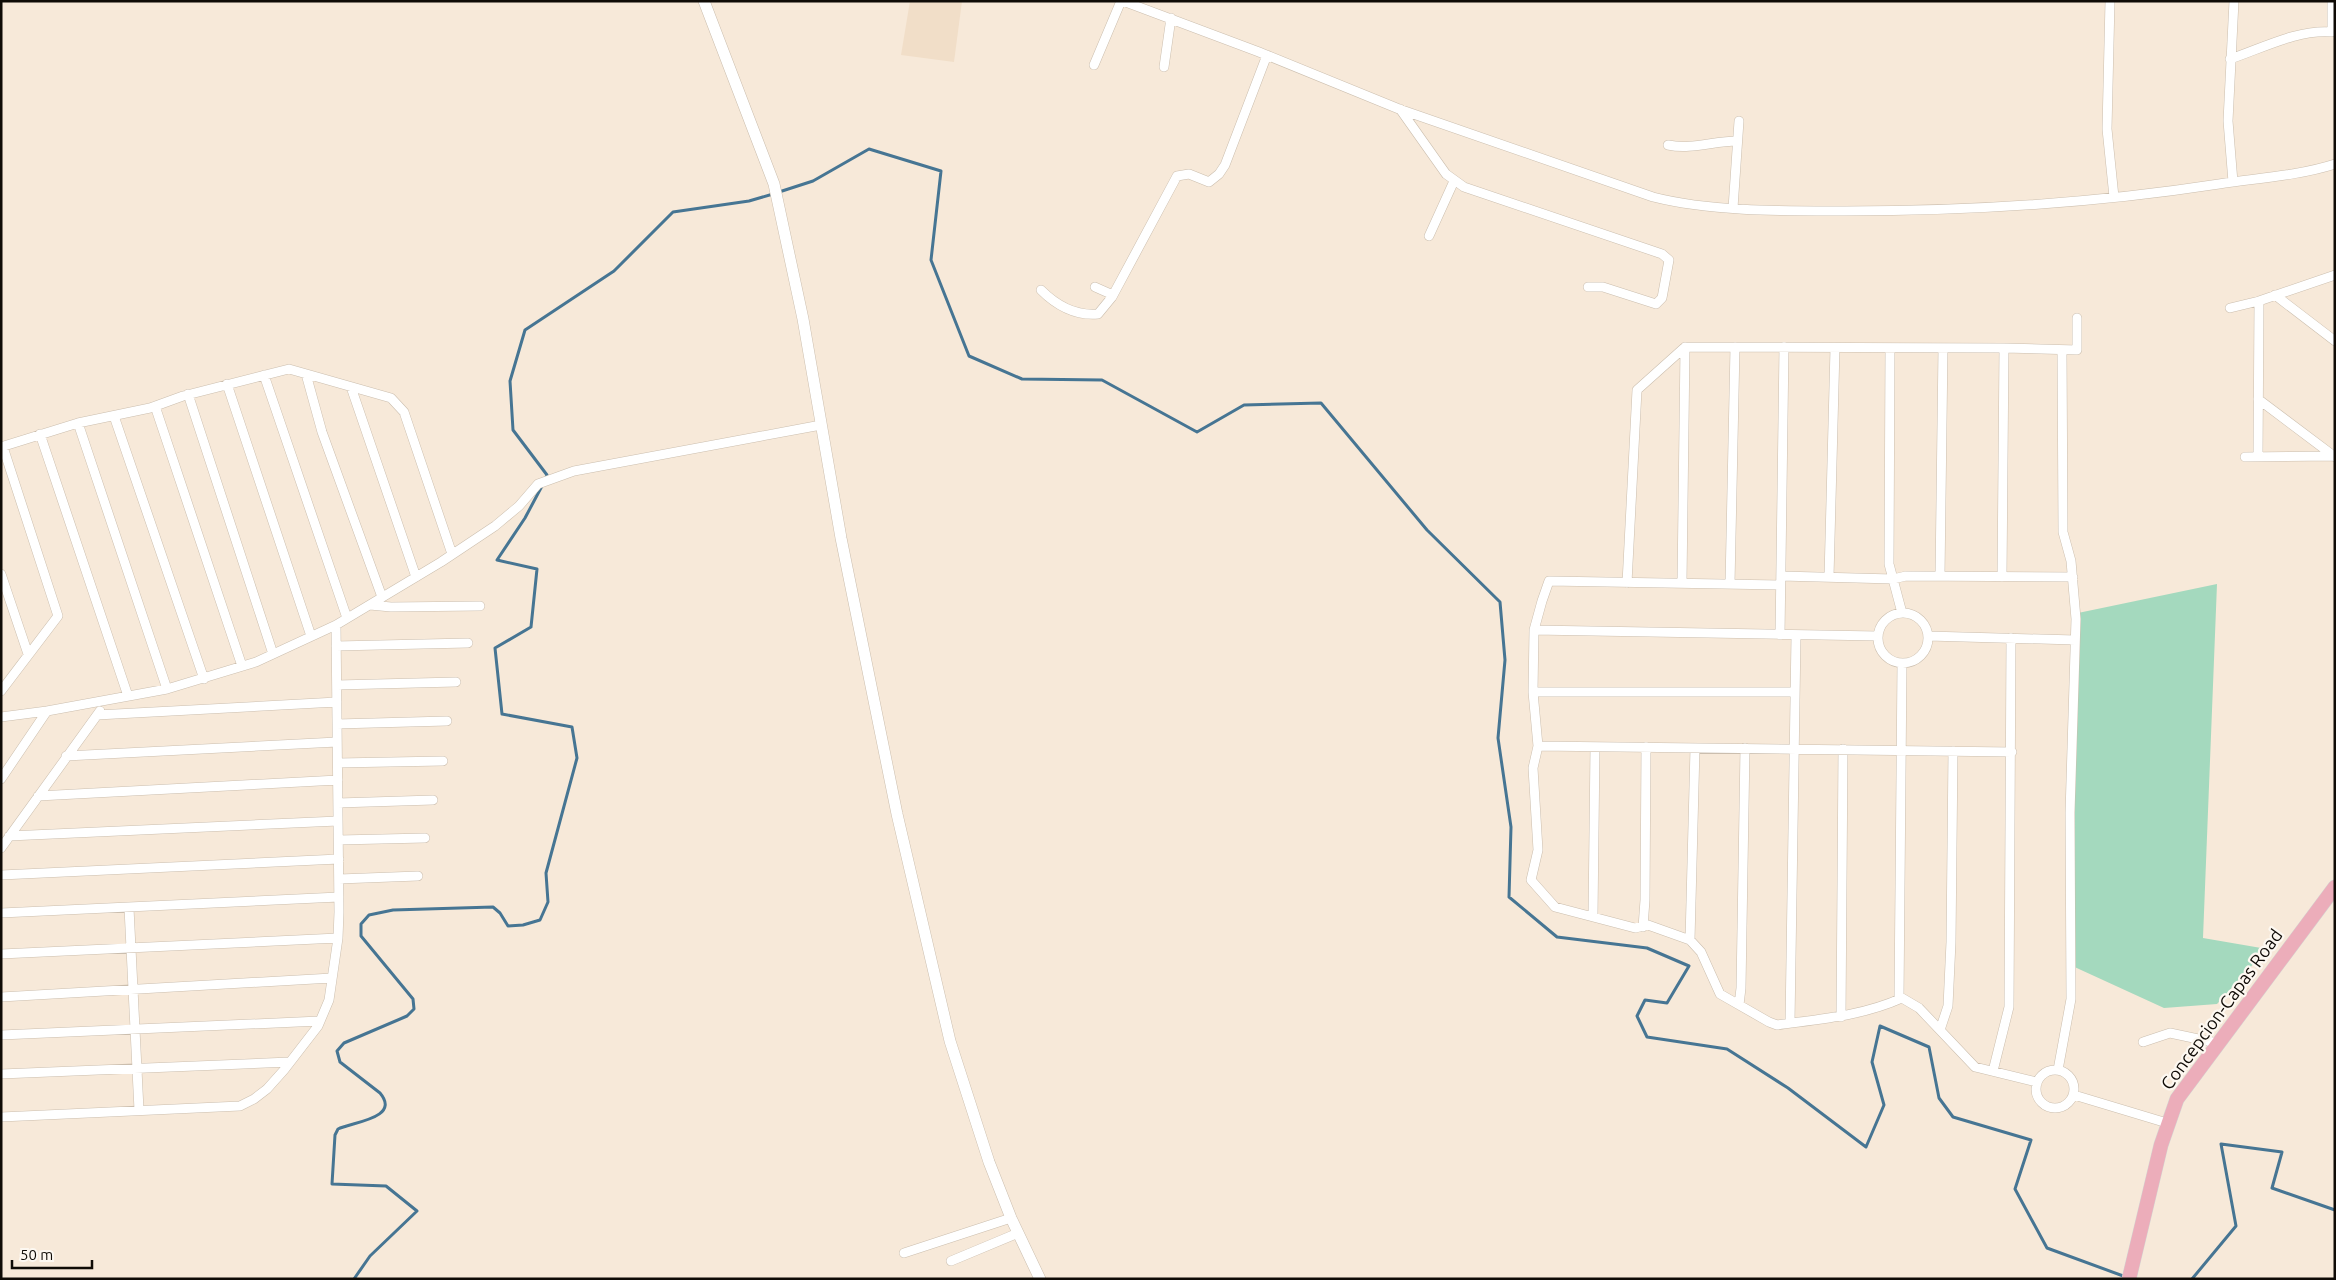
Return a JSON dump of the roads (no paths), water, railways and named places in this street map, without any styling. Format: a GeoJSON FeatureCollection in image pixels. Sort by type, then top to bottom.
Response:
{"type":"FeatureCollection","features":[{"type":"Feature","properties":{"kind":"main road","name":"Concepcion-Capas Road"},"geometry":{"type":"LineString","coordinates":[[2129,1279],[2168,1123],[2177,1099],[2186,1084],[2335,887]]}},
{"type":"Feature","properties":{"kind":"street"},"geometry":{"type":"LineString","coordinates":[[704,1],[774,184],[780,205],[841,538],[897,814],[950,1041],[988,1162],[1011,1218],[1040,1279]]}},
{"type":"Feature","properties":{"kind":"street"},"geometry":{"type":"LineString","coordinates":[[1094,65],[1122,1],[1267,55],[1400,109],[1653,197],[1675,202],[1733,208],[1813,211],[1927,210],[2077,202],[2284,176],[2335,164]]}},
{"type":"Feature","properties":{"kind":"street"},"geometry":{"type":"LineString","coordinates":[[2110,1],[2107,129],[2114,197]]}},
{"type":"Feature","properties":{"kind":"street"},"geometry":{"type":"LineString","coordinates":[[2233,182],[2228,121],[2234,1]]}},
{"type":"Feature","properties":{"kind":"street"},"geometry":{"type":"LineString","coordinates":[[2230,59],[2304,34],[2319,31],[2332,32],[2332,1]]}},
{"type":"Feature","properties":{"kind":"street"},"geometry":{"type":"LineString","coordinates":[[1164,67],[1171,18]]}},
{"type":"Feature","properties":{"kind":"street"},"geometry":{"type":"LineString","coordinates":[[1041,290],[1054,303],[1072,311],[1090,315],[1098,314],[1113,295],[1177,176],[1189,174],[1209,182],[1219,174],[1225,165],[1267,55]]}},
{"type":"Feature","properties":{"kind":"street"},"geometry":{"type":"LineString","coordinates":[[1400,109],[1441,167],[1454,181],[1471,190],[1662,254],[1669,260],[1662,298],[1656,304],[1603,287],[1588,287]]}},
{"type":"Feature","properties":{"kind":"street"},"geometry":{"type":"LineString","coordinates":[[1733,208],[1739,121]]}},
{"type":"Feature","properties":{"kind":"street"},"geometry":{"type":"LineString","coordinates":[[1668,145],[1691,147],[1719,141],[1737,141]]}},
{"type":"Feature","properties":{"kind":"street"},"geometry":{"type":"LineString","coordinates":[[1429,236],[1454,181]]}},
{"type":"Feature","properties":{"kind":"street"},"geometry":{"type":"LineString","coordinates":[[2230,308],[2259,301],[2335,275]]}},
{"type":"Feature","properties":{"kind":"street"},"geometry":{"type":"LineString","coordinates":[[1095,287],[1113,295]]}},
{"type":"Feature","properties":{"kind":"street"},"geometry":{"type":"LineString","coordinates":[[2275,295],[2335,342]]}},
{"type":"Feature","properties":{"kind":"street"},"geometry":{"type":"LineString","coordinates":[[2258,456],[2259,301]]}},
{"type":"Feature","properties":{"kind":"street"},"geometry":{"type":"LineString","coordinates":[[1627,583],[1637,390],[1685,347],[2077,350],[2077,318]]}},
{"type":"Feature","properties":{"kind":"street"},"geometry":{"type":"LineString","coordinates":[[1682,583],[1685,347]]}},
{"type":"Feature","properties":{"kind":"street"},"geometry":{"type":"LineString","coordinates":[[1730,584],[1735,347]]}},
{"type":"Feature","properties":{"kind":"street"},"geometry":{"type":"LineString","coordinates":[[1780,635],[1784,347]]}},
{"type":"Feature","properties":{"kind":"street"},"geometry":{"type":"LineString","coordinates":[[1829,577],[1835,348]]}},
{"type":"Feature","properties":{"kind":"street"},"geometry":{"type":"LineString","coordinates":[[1890,348],[1889,564],[1902,613]]}},
{"type":"Feature","properties":{"kind":"street"},"geometry":{"type":"LineString","coordinates":[[1940,576],[1944,348]]}},
{"type":"Feature","properties":{"kind":"street"},"geometry":{"type":"LineString","coordinates":[[2002,577],[2004,348]]}},
{"type":"Feature","properties":{"kind":"street"},"geometry":{"type":"LineString","coordinates":[[2058,1070],[2071,1000],[2070,813],[2075,640],[2073,577],[2063,532],[2062,351]]}},
{"type":"Feature","properties":{"kind":"street"},"geometry":{"type":"LineString","coordinates":[[1,691],[58,616],[2,447],[40,434],[78,423],[155,406],[188,394],[289,369],[391,398],[404,412],[452,554]]}},
{"type":"Feature","properties":{"kind":"street"},"geometry":{"type":"LineString","coordinates":[[306,374],[322,432],[382,597]]}},
{"type":"Feature","properties":{"kind":"street"},"geometry":{"type":"LineString","coordinates":[[264,375],[347,618]]}},
{"type":"Feature","properties":{"kind":"street"},"geometry":{"type":"LineString","coordinates":[[226,384],[312,636]]}},
{"type":"Feature","properties":{"kind":"street"},"geometry":{"type":"LineString","coordinates":[[351,387],[416,577]]}},
{"type":"Feature","properties":{"kind":"street"},"geometry":{"type":"LineString","coordinates":[[188,394],[273,654]]}},
{"type":"Feature","properties":{"kind":"street"},"geometry":{"type":"LineString","coordinates":[[2258,399],[2334,456]]}},
{"type":"Feature","properties":{"kind":"street"},"geometry":{"type":"LineString","coordinates":[[155,406],[242,666]]}},
{"type":"Feature","properties":{"kind":"street"},"geometry":{"type":"LineString","coordinates":[[114,416],[204,679]]}},
{"type":"Feature","properties":{"kind":"street"},"geometry":{"type":"LineString","coordinates":[[78,423],[167,689]]}},
{"type":"Feature","properties":{"kind":"street"},"geometry":{"type":"LineString","coordinates":[[1,717],[47,711],[167,689],[204,679],[273,654],[336,625],[416,577],[495,526],[518,506],[538,484],[574,471],[821,425]]}},
{"type":"Feature","properties":{"kind":"street"},"geometry":{"type":"LineString","coordinates":[[40,434],[128,696]]}},
{"type":"Feature","properties":{"kind":"street"},"geometry":{"type":"LineString","coordinates":[[2245,457],[2334,456]]}},
{"type":"Feature","properties":{"kind":"street"},"geometry":{"type":"LineString","coordinates":[[1,574],[28,654]]}},
{"type":"Feature","properties":{"kind":"street"},"geometry":{"type":"LineString","coordinates":[[2037,1082],[1975,1067],[1919,1008],[1902,998],[1875,1010],[1841,1017],[1777,1025],[1720,994],[1701,952],[1690,940],[1648,925],[1635,928],[1555,907],[1531,880],[1538,850],[1533,768],[1538,746],[1533,692],[1534,630],[1549,581],[1730,584],[1829,577],[1893,579],[1906,576],[2073,577]]}},
{"type":"Feature","properties":{"kind":"street"},"geometry":{"type":"LineString","coordinates":[[370,604],[391,607],[480,606]]}},
{"type":"Feature","properties":{"kind":"street"},"geometry":{"type":"LineString","coordinates":[[1902,613],[1918,618],[1924,624],[1928,636],[1926,648],[1921,655],[1915,661],[1902,664],[1890,661],[1884,656],[1879,648],[1878,636],[1881,624],[1887,618],[1902,613]]}},
{"type":"Feature","properties":{"kind":"street"},"geometry":{"type":"LineString","coordinates":[[1,1117],[240,1106],[254,1099],[267,1089],[290,1062],[320,1021],[329,1000],[338,938],[339,859],[336,625]]}},
{"type":"Feature","properties":{"kind":"street"},"geometry":{"type":"LineString","coordinates":[[1534,630],[1878,636]]}},
{"type":"Feature","properties":{"kind":"street"},"geometry":{"type":"LineString","coordinates":[[1790,1023],[1796,636]]}},
{"type":"Feature","properties":{"kind":"street"},"geometry":{"type":"LineString","coordinates":[[1928,636],[2075,640]]}},
{"type":"Feature","properties":{"kind":"street"},"geometry":{"type":"LineString","coordinates":[[1993,1071],[2008,1007],[2012,752],[2011,638]]}},
{"type":"Feature","properties":{"kind":"street"},"geometry":{"type":"LineString","coordinates":[[336,646],[468,643]]}},
{"type":"Feature","properties":{"kind":"street"},"geometry":{"type":"LineString","coordinates":[[1899,999],[1902,664]]}},
{"type":"Feature","properties":{"kind":"street"},"geometry":{"type":"LineString","coordinates":[[337,685],[456,682]]}},
{"type":"Feature","properties":{"kind":"street"},"geometry":{"type":"LineString","coordinates":[[1533,692],[1795,692]]}},
{"type":"Feature","properties":{"kind":"street"},"geometry":{"type":"LineString","coordinates":[[1,848],[107,700]]}},
{"type":"Feature","properties":{"kind":"street"},"geometry":{"type":"LineString","coordinates":[[97,714],[337,702]]}},
{"type":"Feature","properties":{"kind":"street"},"geometry":{"type":"LineString","coordinates":[[1,779],[47,711]]}},
{"type":"Feature","properties":{"kind":"street"},"geometry":{"type":"LineString","coordinates":[[337,724],[448,722]]}},
{"type":"Feature","properties":{"kind":"street"},"geometry":{"type":"LineString","coordinates":[[66,756],[337,742]]}},
{"type":"Feature","properties":{"kind":"street"},"geometry":{"type":"LineString","coordinates":[[1538,746],[2012,752]]}},
{"type":"Feature","properties":{"kind":"street"},"geometry":{"type":"LineString","coordinates":[[1593,916],[1595,747]]}},
{"type":"Feature","properties":{"kind":"street"},"geometry":{"type":"LineString","coordinates":[[1643,927],[1645,900],[1646,748]]}},
{"type":"Feature","properties":{"kind":"street"},"geometry":{"type":"LineString","coordinates":[[1690,940],[1695,748]]}},
{"type":"Feature","properties":{"kind":"street"},"geometry":{"type":"LineString","coordinates":[[1739,1005],[1742,988],[1745,748]]}},
{"type":"Feature","properties":{"kind":"street"},"geometry":{"type":"LineString","coordinates":[[1841,1017],[1843,749]]}},
{"type":"Feature","properties":{"kind":"street"},"geometry":{"type":"LineString","coordinates":[[1940,1030],[1948,1006],[1951,942],[1953,751]]}},
{"type":"Feature","properties":{"kind":"street"},"geometry":{"type":"LineString","coordinates":[[338,763],[443,761]]}},
{"type":"Feature","properties":{"kind":"street"},"geometry":{"type":"LineString","coordinates":[[38,796],[338,780]]}},
{"type":"Feature","properties":{"kind":"street"},"geometry":{"type":"LineString","coordinates":[[338,802],[433,800]]}},
{"type":"Feature","properties":{"kind":"street"},"geometry":{"type":"LineString","coordinates":[[9,836],[338,821]]}},
{"type":"Feature","properties":{"kind":"street"},"geometry":{"type":"LineString","coordinates":[[338,840],[425,838]]}},
{"type":"Feature","properties":{"kind":"street"},"geometry":{"type":"LineString","coordinates":[[1,875],[339,859]]}},
{"type":"Feature","properties":{"kind":"street"},"geometry":{"type":"LineString","coordinates":[[339,879],[418,876]]}},
{"type":"Feature","properties":{"kind":"street"},"geometry":{"type":"LineString","coordinates":[[1,913],[339,897]]}},
{"type":"Feature","properties":{"kind":"street"},"geometry":{"type":"LineString","coordinates":[[129,908],[139,1110]]}},
{"type":"Feature","properties":{"kind":"street"},"geometry":{"type":"LineString","coordinates":[[1,954],[338,938]]}},
{"type":"Feature","properties":{"kind":"street"},"geometry":{"type":"LineString","coordinates":[[1,997],[332,978]]}},
{"type":"Feature","properties":{"kind":"street"},"geometry":{"type":"LineString","coordinates":[[1,1035],[320,1021]]}},
{"type":"Feature","properties":{"kind":"street"},"geometry":{"type":"LineString","coordinates":[[2143,1042],[2170,1033],[2217,1043]]}},
{"type":"Feature","properties":{"kind":"street"},"geometry":{"type":"LineString","coordinates":[[1,1074],[290,1062]]}},
{"type":"Feature","properties":{"kind":"street"},"geometry":{"type":"LineString","coordinates":[[2058,1070],[2069,1076],[2073,1082],[2074,1094],[2071,1100],[2061,1108],[2049,1108],[2036,1095],[2037,1082],[2045,1072],[2058,1070]]}},
{"type":"Feature","properties":{"kind":"street"},"geometry":{"type":"LineString","coordinates":[[2074,1094],[2168,1123]]}},
{"type":"Feature","properties":{"kind":"street"},"geometry":{"type":"LineString","coordinates":[[904,1253],[1011,1218]]}},
{"type":"Feature","properties":{"kind":"street"},"geometry":{"type":"LineString","coordinates":[[951,1261],[1018,1233]]}},
{"type":"Feature","properties":{"kind":"waterway"},"geometry":{"type":"LineString","coordinates":[[779,192],[813,181],[869,149],[941,171],[931,260],[969,356],[1022,379],[1102,380],[1197,432],[1244,405],[1321,403],[1427,530],[1500,602],[1505,660],[1498,738],[1511,827],[1509,897],[1557,937],[1647,948],[1689,966],[1667,1003],[1645,1000],[1637,1016],[1647,1037],[1727,1049],[1788,1088],[1866,1147],[1884,1105],[1872,1062],[1880,1026],[1929,1047],[1939,1098],[1953,1117],[2031,1140],[2015,1189],[2047,1248],[2126,1277]]}},
{"type":"Feature","properties":{"kind":"waterway"},"geometry":{"type":"LineString","coordinates":[[545,480],[547,475],[513,430],[510,381],[525,330],[614,271],[673,212],[749,201],[773,194]]}},
{"type":"Feature","properties":{"kind":"waterway"},"geometry":{"type":"LineString","coordinates":[[354,1279],[370,1256],[417,1211],[386,1186],[332,1184],[335,1135],[338,1129],[380,1114],[384,1108],[385,1101],[380,1093],[340,1062],[337,1051],[344,1043],[407,1016],[414,1009],[413,999],[361,936],[361,924],[369,915],[393,910],[493,907],[500,913],[508,926],[523,925],[540,920],[548,902],[546,873],[577,758],[572,727],[502,714],[495,648],[531,627],[537,569],[497,560],[525,518],[542,486]]}},
{"type":"Feature","properties":{"kind":"waterway"},"geometry":{"type":"LineString","coordinates":[[2192,1279],[2236,1226],[2221,1144],[2282,1152],[2272,1188],[2335,1210]]}}]}
